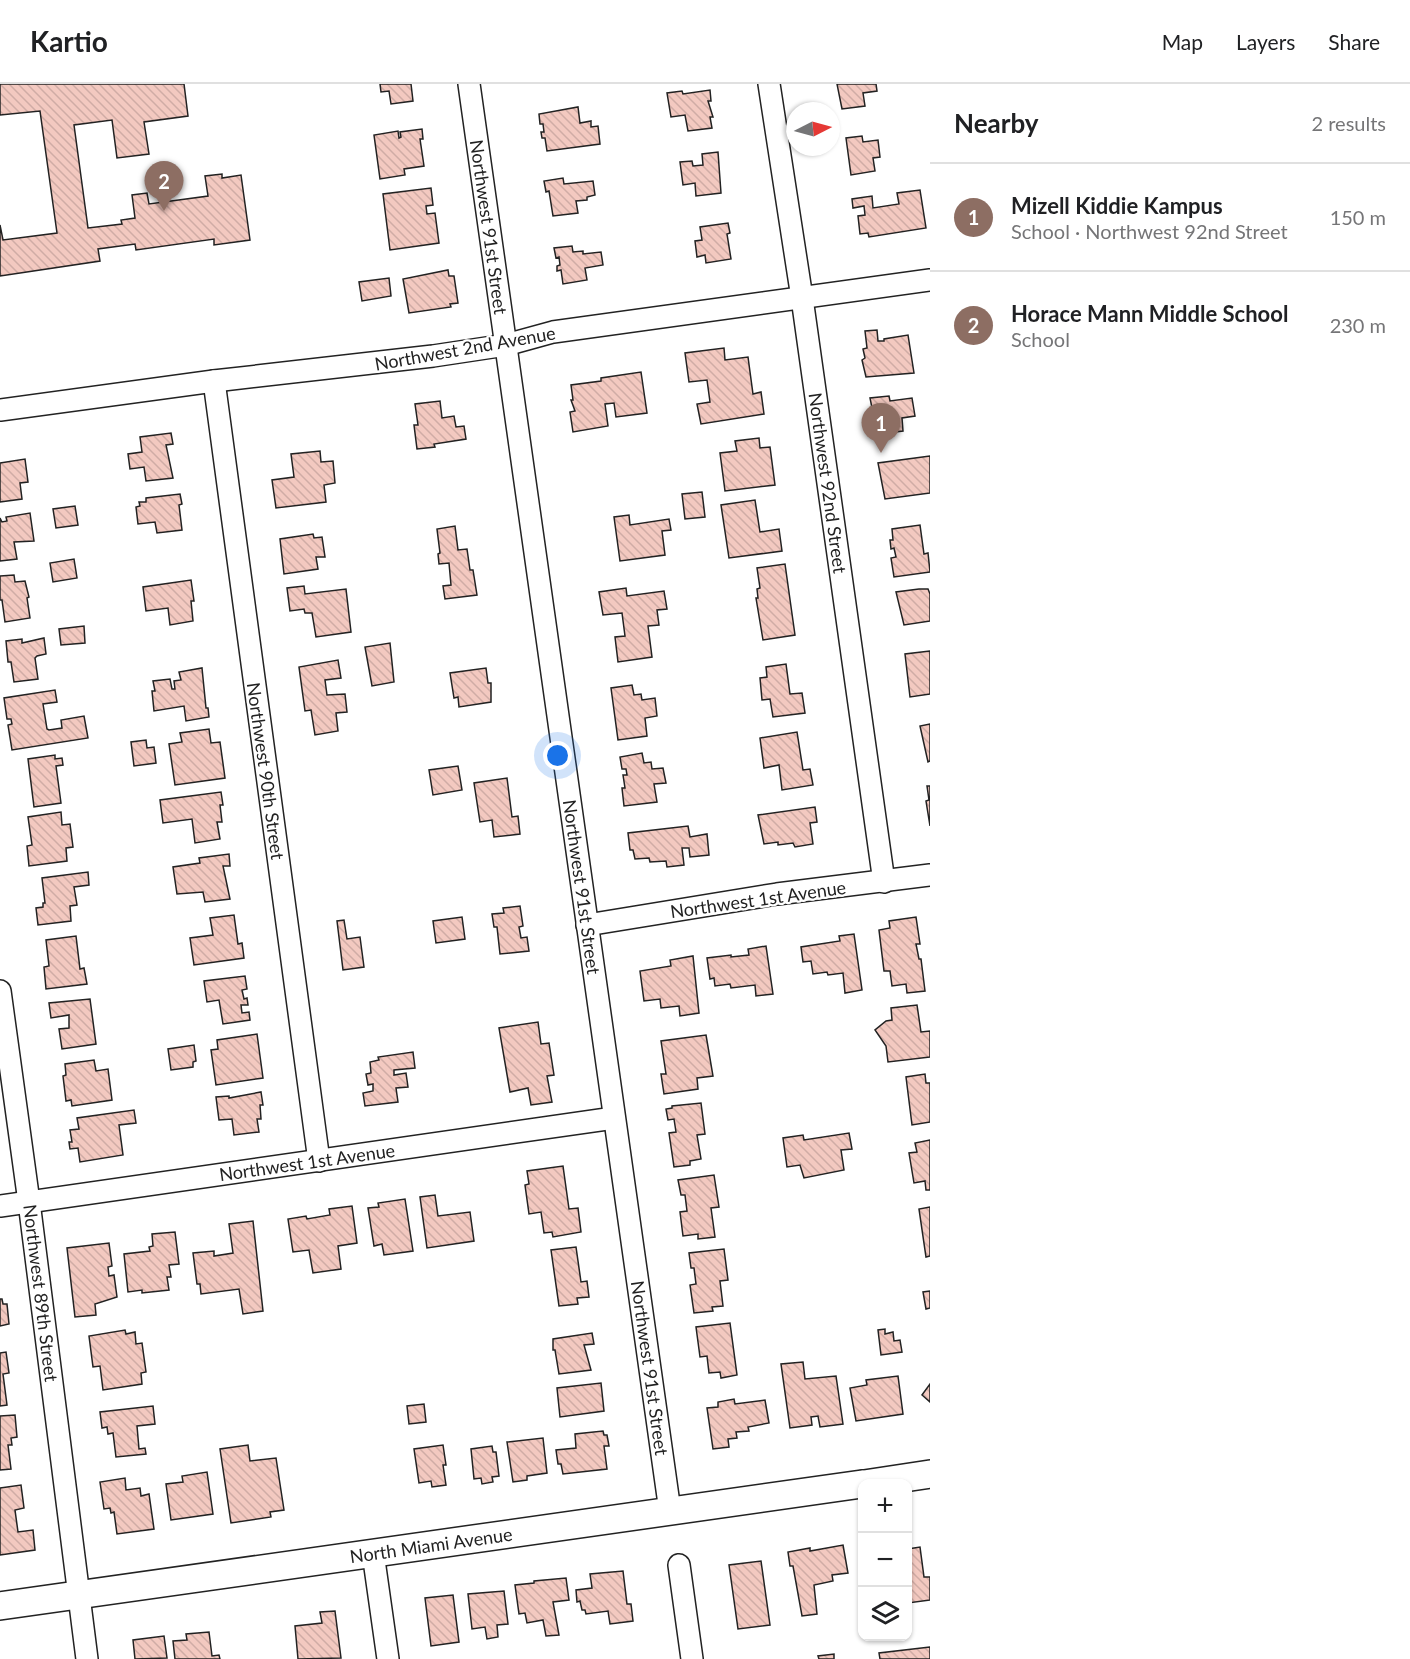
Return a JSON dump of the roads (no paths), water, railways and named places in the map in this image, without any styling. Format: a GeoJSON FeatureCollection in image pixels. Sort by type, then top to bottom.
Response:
{"type":"FeatureCollection","features":[{"type":"Feature","properties":{"kind":"main road","name":"North Miami Avenue"},"geometry":{"type":"LineString","coordinates":[[896,1479],[930,1474]]}},
{"type":"Feature","properties":{"kind":"main road","name":"North Miami Avenue"},"geometry":{"type":"LineString","coordinates":[[0,1606],[858,1485]]}},
{"type":"Feature","properties":{"kind":"street","name":"Northwest 91st Street"},"geometry":{"type":"LineString","coordinates":[[469,84],[670,1511]]}},
{"type":"Feature","properties":{"kind":"street","name":"Northwest 92nd Street"},"geometry":{"type":"LineString","coordinates":[[769,84],[802,298],[884,882]]}},
{"type":"Feature","properties":{"kind":"street","name":"Northwest 2nd Avenue"},"geometry":{"type":"LineString","coordinates":[[0,411],[213,381],[389,362],[506,345],[553,332],[930,280]]}},
{"type":"Feature","properties":{"kind":"street","name":"Northwest 90th Street"},"geometry":{"type":"LineString","coordinates":[[213,381],[319,1161]]}},
{"type":"Feature","properties":{"kind":"street","name":"Northwest 1st Avenue"},"geometry":{"type":"LineString","coordinates":[[587,925],[777,894],[930,875]]}},
{"type":"Feature","properties":{"kind":"street","name":"Northwest 89th Street"},"geometry":{"type":"LineString","coordinates":[[0,991],[87,1659]]}},
{"type":"Feature","properties":{"kind":"street","name":"Northwest 1st Avenue"},"geometry":{"type":"LineString","coordinates":[[0,1206],[614,1118]]}},
{"type":"Feature","properties":{"kind":"street"},"geometry":{"type":"LineString","coordinates":[[373,1553],[388,1659]]}},
{"type":"Feature","properties":{"kind":"street"},"geometry":{"type":"LineString","coordinates":[[679,1565],[692,1659]]}},
{"type":"Feature","properties":{"kind":"place","name":"Horace Mann Middle School"},"geometry":{"type":"Point","coordinates":[164,211]}},
{"type":"Feature","properties":{"kind":"place","name":"Mizell Kiddie Kampus"},"geometry":{"type":"Point","coordinates":[881,453]}}]}
